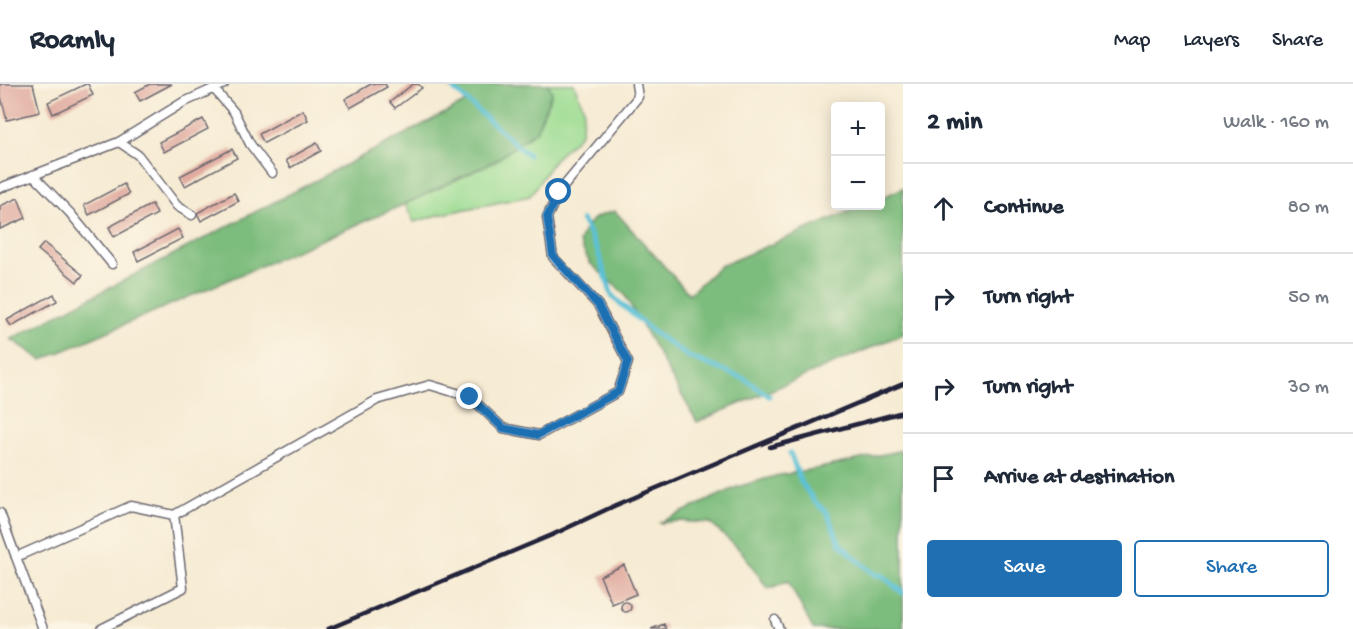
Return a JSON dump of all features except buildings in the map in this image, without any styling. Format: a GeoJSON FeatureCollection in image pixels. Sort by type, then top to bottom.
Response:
{"type":"FeatureCollection","features":[{"type":"Feature","properties":{"kind":"lane"},"geometry":{"type":"LineString","coordinates":[[0,188],[119,142],[182,104],[224,84]]}},
{"type":"Feature","properties":{"kind":"lane"},"geometry":{"type":"LineString","coordinates":[[16,557],[131,506],[174,515],[377,400],[430,385],[470,397],[503,428],[538,435],[618,392],[628,362],[598,305],[553,256],[547,217],[559,192],[638,97],[636,84]]}},
{"type":"Feature","properties":{"kind":"lane"},"geometry":{"type":"LineString","coordinates":[[214,89],[234,111],[250,144],[272,173]]}},
{"type":"Feature","properties":{"kind":"lane"},"geometry":{"type":"LineString","coordinates":[[119,142],[138,155],[177,206],[192,215]]}},
{"type":"Feature","properties":{"kind":"lane"},"geometry":{"type":"LineString","coordinates":[[33,176],[70,213],[112,264]]}},
{"type":"Feature","properties":{"kind":"lane"},"geometry":{"type":"LineString","coordinates":[[0,513],[43,629]]}},
{"type":"Feature","properties":{"kind":"lane"},"geometry":{"type":"LineString","coordinates":[[100,629],[183,588],[174,515]]}},
{"type":"Feature","properties":{"kind":"lane"},"geometry":{"type":"LineString","coordinates":[[775,620],[779,629]]}},
{"type":"Feature","properties":{"kind":"green space"},"geometry":{"type":"Polygon","coordinates":[[[448,84],[548,84],[552,92],[536,131],[495,161],[405,204],[42,360],[11,339],[468,101],[448,84]]]}},
{"type":"Feature","properties":{"kind":"green space"},"geometry":{"type":"Polygon","coordinates":[[[548,84],[574,84],[584,109],[581,134],[555,159],[530,196],[414,222],[405,204],[495,161],[536,131],[552,93],[548,84]]]}},
{"type":"Feature","properties":{"kind":"green space"},"geometry":{"type":"Polygon","coordinates":[[[903,188],[903,334],[697,422],[624,294],[590,263],[579,242],[592,220],[615,211],[689,294],[720,266],[853,210],[885,210],[885,196],[903,188]]]}},
{"type":"Feature","properties":{"kind":"green space"},"geometry":{"type":"Polygon","coordinates":[[[903,450],[903,629],[813,629],[788,581],[768,589],[742,552],[710,523],[678,521],[659,523],[737,487],[775,476],[903,450]]]}},
{"type":"Feature","properties":{"kind":"waterway"},"geometry":{"type":"LineString","coordinates":[[448,84],[528,155]]}},
{"type":"Feature","properties":{"kind":"waterway"},"geometry":{"type":"LineString","coordinates":[[582,220],[597,249],[612,296],[653,332],[689,357],[745,379],[769,396]]}},
{"type":"Feature","properties":{"kind":"waterway"},"geometry":{"type":"LineString","coordinates":[[790,453],[801,482],[814,501],[827,513],[840,544],[876,575],[882,575],[903,593]]}},
{"type":"Feature","properties":{"kind":"railway"},"geometry":{"type":"LineString","coordinates":[[328,629],[903,384]]}},
{"type":"Feature","properties":{"kind":"railway"},"geometry":{"type":"LineString","coordinates":[[770,447],[903,412]]}},
{"type":"Feature","properties":{"kind":"route"},"geometry":{"type":"LineString","coordinates":[[470,397],[503,428],[538,435],[618,392],[628,362],[598,305],[553,256],[547,217],[559,192]]}}]}
